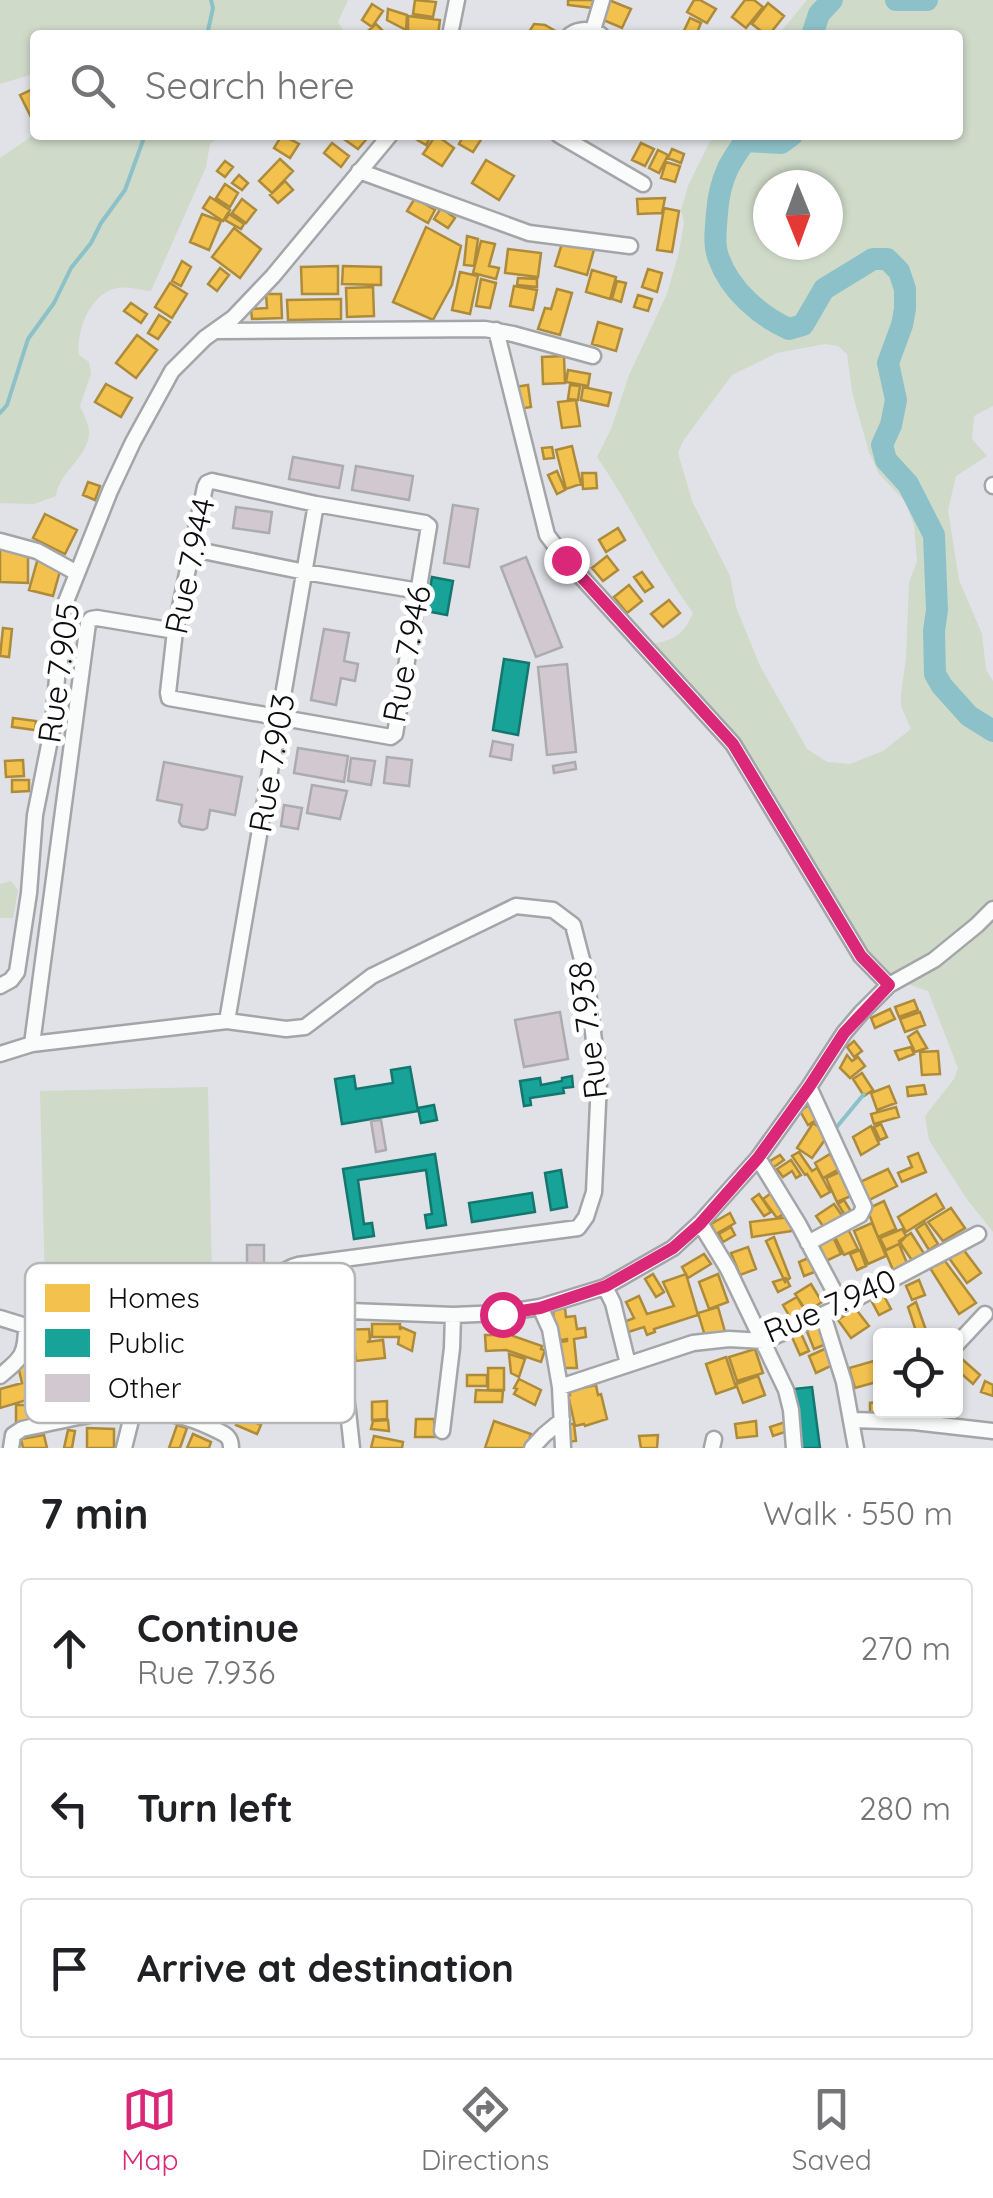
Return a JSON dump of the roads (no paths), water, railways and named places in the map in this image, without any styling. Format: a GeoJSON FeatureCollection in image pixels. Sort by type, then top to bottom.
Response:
{"type":"FeatureCollection","features":[{"type":"Feature","properties":{"kind":"street"},"geometry":{"type":"LineString","coordinates":[[451,30],[457,0]]}},
{"type":"Feature","properties":{"kind":"street"},"geometry":{"type":"LineString","coordinates":[[597,30],[602,0]]}},
{"type":"Feature","properties":{"kind":"street","name":"Rue 7.905"},"geometry":{"type":"LineString","coordinates":[[0,986],[17,972],[36,815],[54,725],[63,610],[125,458],[172,371],[273,276],[386,140]]}},
{"type":"Feature","properties":{"kind":"street"},"geometry":{"type":"LineString","coordinates":[[567,140],[644,184]]}},
{"type":"Feature","properties":{"kind":"street"},"geometry":{"type":"LineString","coordinates":[[359,171],[518,230],[630,246]]}},
{"type":"Feature","properties":{"kind":"street"},"geometry":{"type":"LineString","coordinates":[[496,330],[546,535],[733,744],[861,956],[889,985]]}},
{"type":"Feature","properties":{"kind":"street"},"geometry":{"type":"LineString","coordinates":[[216,332],[496,330],[594,356]]}},
{"type":"Feature","properties":{"kind":"street","name":"Rue 7.944"},"geometry":{"type":"LineString","coordinates":[[281,716],[169,698],[175,631],[207,482],[426,523]]}},
{"type":"Feature","properties":{"kind":"street","name":"Rue 7.903"},"geometry":{"type":"LineString","coordinates":[[227,1021],[316,504]]}},
{"type":"Feature","properties":{"kind":"street","name":"Rue 7.946"},"geometry":{"type":"LineString","coordinates":[[281,716],[395,734],[430,532],[426,523]]}},
{"type":"Feature","properties":{"kind":"street"},"geometry":{"type":"LineString","coordinates":[[0,542],[37,550],[77,573]]}},
{"type":"Feature","properties":{"kind":"street"},"geometry":{"type":"LineString","coordinates":[[193,549],[420,591]]}},
{"type":"Feature","properties":{"kind":"street"},"geometry":{"type":"LineString","coordinates":[[32,1044],[88,623],[97,618],[175,631]]}},
{"type":"Feature","properties":{"kind":"street","name":"Rue 7.938"},"geometry":{"type":"LineString","coordinates":[[0,1054],[32,1044],[227,1021],[305,1028],[372,976],[516,906],[553,910],[573,925],[586,975],[598,1058],[598,1141],[594,1192],[586,1218],[578,1228],[313,1263]]}},
{"type":"Feature","properties":{"kind":"street"},"geometry":{"type":"LineString","coordinates":[[355,1310],[452,1315],[540,1308],[606,1286],[673,1248],[700,1224],[758,1158],[844,1033],[889,985],[934,960],[993,909]]}},
{"type":"Feature","properties":{"kind":"street"},"geometry":{"type":"LineString","coordinates":[[808,1242],[860,1215],[864,1207],[809,1087]]}},
{"type":"Feature","properties":{"kind":"street"},"geometry":{"type":"LineString","coordinates":[[758,1158],[842,1306]]}},
{"type":"Feature","properties":{"kind":"street"},"geometry":{"type":"LineString","coordinates":[[700,1224],[728,1269],[786,1390],[794,1448]]}},
{"type":"Feature","properties":{"kind":"street","name":"Rue 7.940"},"geometry":{"type":"LineString","coordinates":[[560,1387],[693,1343],[764,1340],[842,1306],[978,1234]]}},
{"type":"Feature","properties":{"kind":"street"},"geometry":{"type":"LineString","coordinates":[[606,1286],[628,1364]]}},
{"type":"Feature","properties":{"kind":"street"},"geometry":{"type":"LineString","coordinates":[[540,1308],[550,1329],[560,1387],[563,1448]]}},
{"type":"Feature","properties":{"kind":"street"},"geometry":{"type":"LineString","coordinates":[[824,1314],[844,1382],[856,1448]]}},
{"type":"Feature","properties":{"kind":"street"},"geometry":{"type":"LineString","coordinates":[[963,1338],[985,1314]]}},
{"type":"Feature","properties":{"kind":"street"},"geometry":{"type":"LineString","coordinates":[[442,1430],[452,1315]]}},
{"type":"Feature","properties":{"kind":"street"},"geometry":{"type":"LineString","coordinates":[[0,1318],[25,1326]]}},
{"type":"Feature","properties":{"kind":"street"},"geometry":{"type":"LineString","coordinates":[[0,1376],[25,1350]]}},
{"type":"Feature","properties":{"kind":"street"},"geometry":{"type":"LineString","coordinates":[[852,1420],[884,1418]]}},
{"type":"Feature","properties":{"kind":"street"},"geometry":{"type":"LineString","coordinates":[[927,1418],[993,1430]]}},
{"type":"Feature","properties":{"kind":"street"},"geometry":{"type":"LineString","coordinates":[[532,1448],[562,1420]]}},
{"type":"Feature","properties":{"kind":"street"},"geometry":{"type":"LineString","coordinates":[[11,1448],[13,1435],[22,1429],[50,1423]]}},
{"type":"Feature","properties":{"kind":"street"},"geometry":{"type":"LineString","coordinates":[[124,1448],[129,1423]]}},
{"type":"Feature","properties":{"kind":"street"},"geometry":{"type":"LineString","coordinates":[[203,1423],[229,1436],[231,1448]]}},
{"type":"Feature","properties":{"kind":"street"},"geometry":{"type":"LineString","coordinates":[[349,1423],[352,1448]]}},
{"type":"Feature","properties":{"kind":"waterway"},"geometry":{"type":"LineString","coordinates":[[208,30],[211,0]]}},
{"type":"Feature","properties":{"kind":"waterway"},"geometry":{"type":"LineString","coordinates":[[814,30],[819,14],[832,0]]}},
{"type":"Feature","properties":{"kind":"waterway"},"geometry":{"type":"LineString","coordinates":[[896,0],[927,0]]}},
{"type":"Feature","properties":{"kind":"waterway"},"geometry":{"type":"LineString","coordinates":[[0,413],[7,405],[28,339],[125,190],[143,140]]}},
{"type":"Feature","properties":{"kind":"waterway"},"geometry":{"type":"LineString","coordinates":[[785,140],[745,141],[734,157],[718,201],[717,254],[730,281],[747,301],[789,329],[803,325],[824,289],[873,259],[887,259],[899,271],[905,289],[905,309],[888,363],[896,400],[882,445],[886,460],[908,484],[934,535],[935,674],[969,716],[993,731]]}},
{"type":"Feature","properties":{"kind":"waterway"},"geometry":{"type":"LineString","coordinates":[[835,1129],[864,1094]]}}]}
